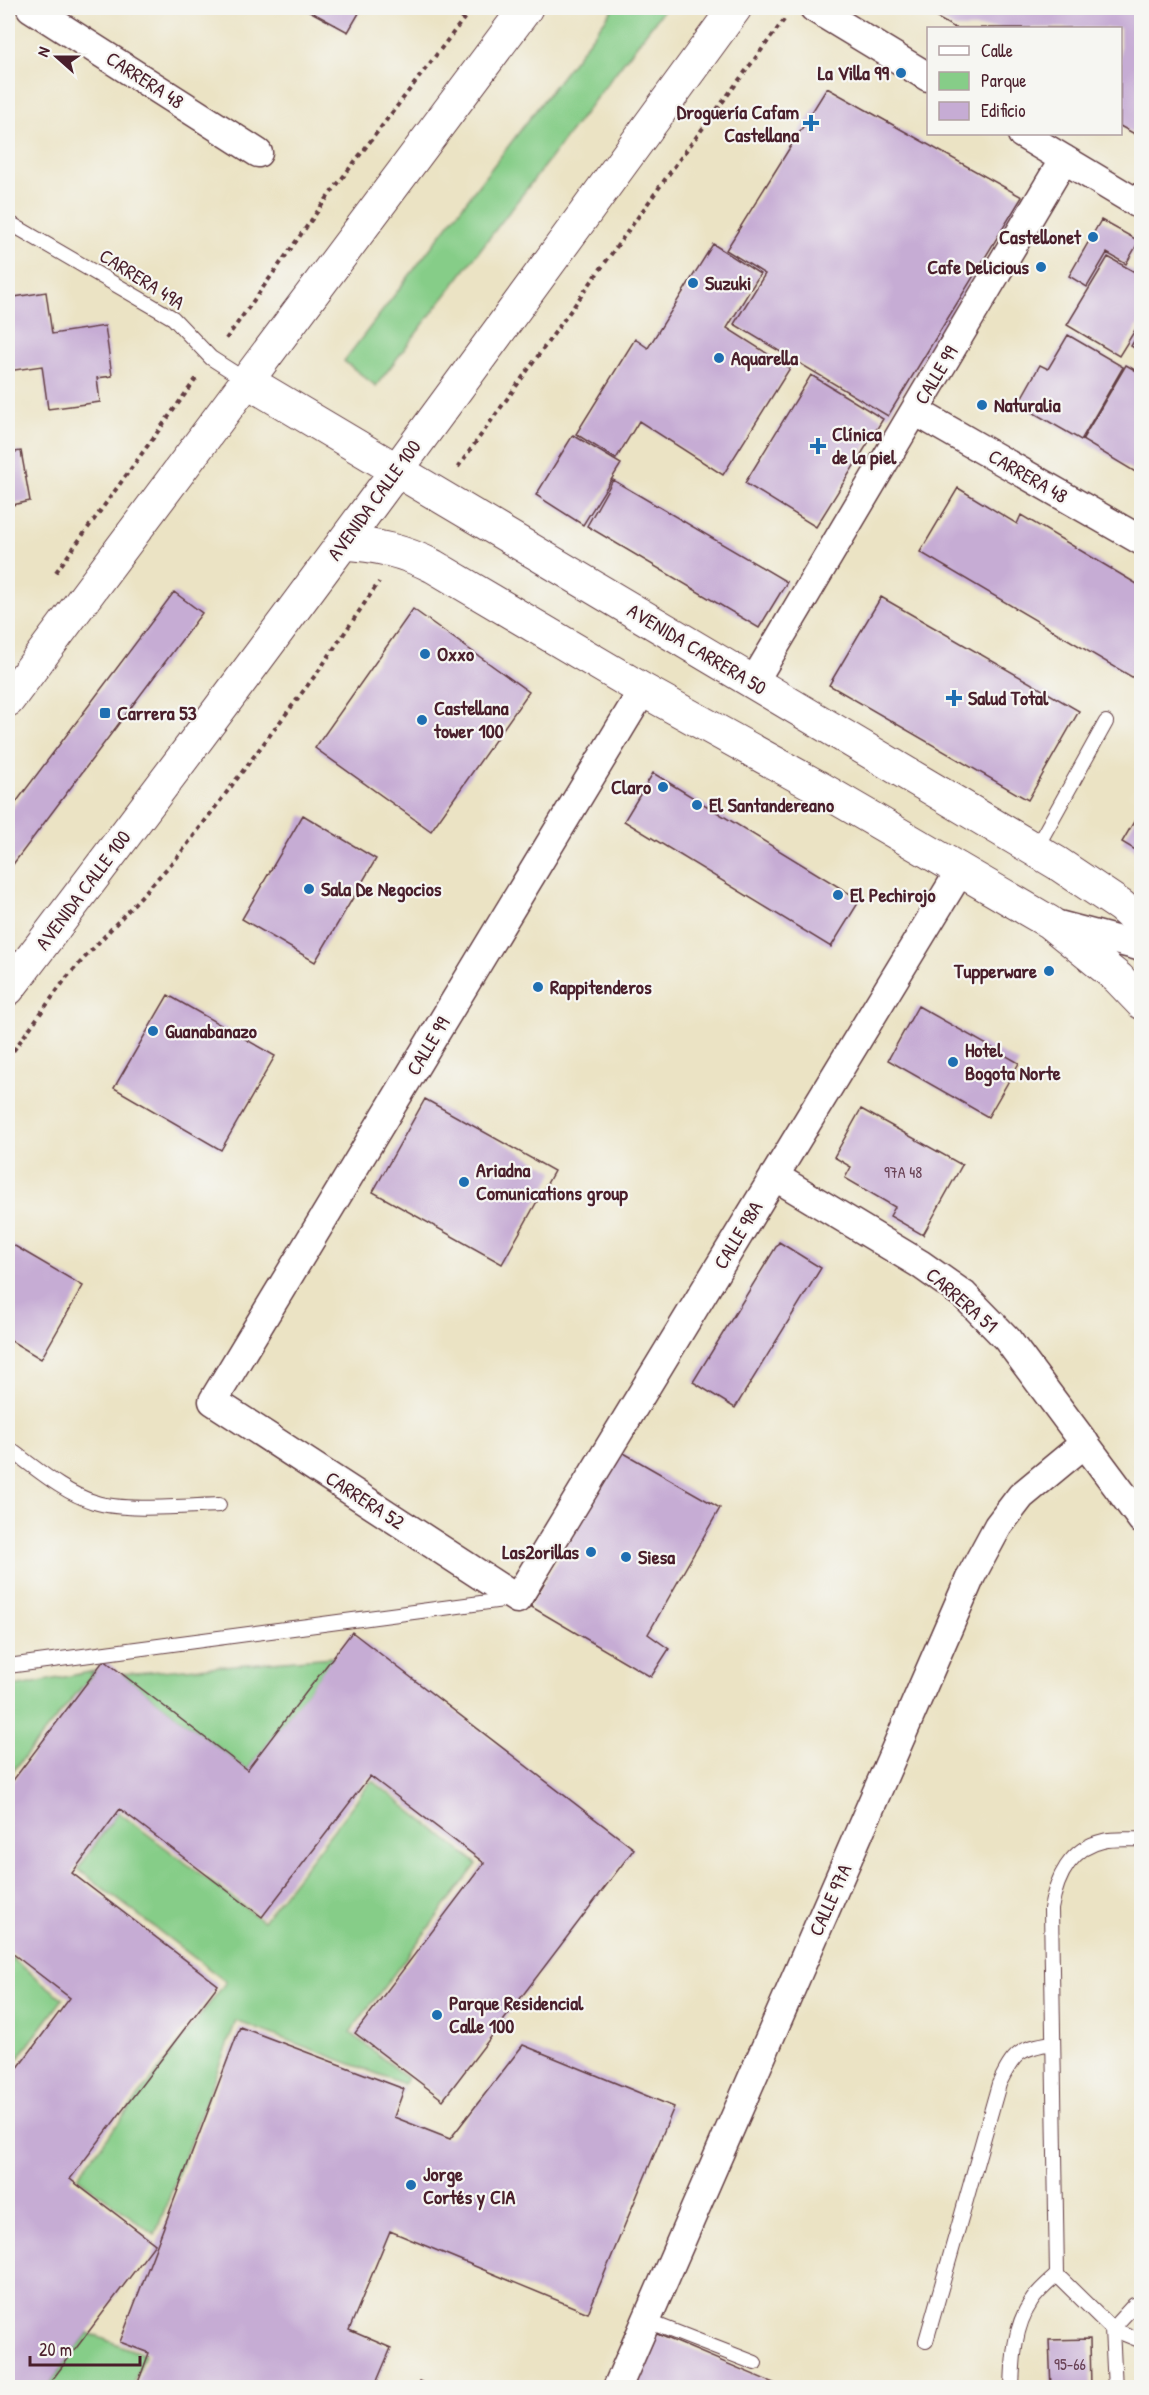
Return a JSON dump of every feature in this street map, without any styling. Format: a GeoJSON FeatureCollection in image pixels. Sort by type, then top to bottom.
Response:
{"type":"FeatureCollection","features":[{"type":"Feature","properties":{"kind":"main road"},"geometry":{"type":"LineString","coordinates":[[8,700],[526,8]]}},
{"type":"Feature","properties":{"kind":"main road","name":"AVENIDA CALLE 100"},"geometry":{"type":"LineString","coordinates":[[8,989],[133,826],[343,543],[735,8]]}},
{"type":"Feature","properties":{"kind":"main road","name":"AVENIDA CARRERA 50"},"geometry":{"type":"LineString","coordinates":[[247,381],[1035,850],[1121,906],[1142,925]]}},
{"type":"Feature","properties":{"kind":"main road"},"geometry":{"type":"LineString","coordinates":[[343,543],[383,547],[411,555],[433,566],[643,690],[818,787],[1049,922],[1118,978],[1142,1003]]}},
{"type":"Feature","properties":{"kind":"street","name":"CARRERA 48"},"geometry":{"type":"LineString","coordinates":[[31,8],[61,15],[258,153]]}},
{"type":"Feature","properties":{"kind":"street"},"geometry":{"type":"LineString","coordinates":[[814,8],[927,76]]}},
{"type":"Feature","properties":{"kind":"street"},"geometry":{"type":"LineString","coordinates":[[1024,135],[1142,206]]}},
{"type":"Feature","properties":{"kind":"street","name":"CALLE 99"},"geometry":{"type":"LineString","coordinates":[[753,683],[1064,159]]}},
{"type":"Feature","properties":{"kind":"street","name":"CARRERA 48"},"geometry":{"type":"LineString","coordinates":[[915,411],[1142,541]]}},
{"type":"Feature","properties":{"kind":"street","name":"CALLE 99"},"geometry":{"type":"LineString","coordinates":[[213,1401],[643,690]]}},
{"type":"Feature","properties":{"kind":"street","name":"CALLE 98A"},"geometry":{"type":"LineString","coordinates":[[517,1599],[960,871]]}},
{"type":"Feature","properties":{"kind":"street"},"geometry":{"type":"LineString","coordinates":[[1049,922],[1142,947]]}},
{"type":"Feature","properties":{"kind":"street","name":"CARRERA 51"},"geometry":{"type":"LineString","coordinates":[[774,1176],[920,1264],[964,1295],[1007,1339],[1142,1520]]}},
{"type":"Feature","properties":{"kind":"street","name":"CARRERA 52"},"geometry":{"type":"LineString","coordinates":[[213,1401],[517,1599]]}},
{"type":"Feature","properties":{"kind":"street","name":"CALLE 97A"},"geometry":{"type":"LineString","coordinates":[[618,2388],[971,1576],[998,1526],[1021,1496],[1085,1443]]}},
{"type":"Feature","properties":{"kind":"lane","name":"CARRERA 49A"},"geometry":{"type":"LineString","coordinates":[[8,222],[173,318],[212,358],[247,381]]}},
{"type":"Feature","properties":{"kind":"lane"},"geometry":{"type":"LineString","coordinates":[[1035,850],[1106,722]]}},
{"type":"Feature","properties":{"kind":"lane"},"geometry":{"type":"LineString","coordinates":[[8,1448],[71,1492],[95,1503],[121,1506],[219,1505]]}},
{"type":"Feature","properties":{"kind":"lane"},"geometry":{"type":"LineString","coordinates":[[8,1666],[517,1599]]}},
{"type":"Feature","properties":{"kind":"lane"},"geometry":{"type":"LineString","coordinates":[[1142,1839],[1102,1841],[1082,1851],[1065,1866],[1055,1886],[1051,1909],[1057,2275],[1112,2329],[1142,2341]]}},
{"type":"Feature","properties":{"kind":"lane"},"geometry":{"type":"LineString","coordinates":[[926,2341],[999,2084],[1010,2062],[1027,2047],[1053,2043]]}},
{"type":"Feature","properties":{"kind":"lane"},"geometry":{"type":"LineString","coordinates":[[1012,2388],[1019,2326],[1031,2301],[1057,2275]]}},
{"type":"Feature","properties":{"kind":"lane"},"geometry":{"type":"LineString","coordinates":[[1115,2388],[1112,2329],[1134,2305],[1142,2304]]}},
{"type":"Feature","properties":{"kind":"lane"},"geometry":{"type":"LineString","coordinates":[[647,2321],[755,2363]]}},
{"type":"Feature","properties":{"kind":"path"},"geometry":{"type":"LineString","coordinates":[[50,581],[330,194],[472,8]]}},
{"type":"Feature","properties":{"kind":"path"},"geometry":{"type":"LineString","coordinates":[[458,467],[679,160],[787,17]]}},
{"type":"Feature","properties":{"kind":"path"},"geometry":{"type":"LineString","coordinates":[[8,1058],[67,977],[180,854],[320,669],[372,593]]}},
{"type":"Feature","properties":{"kind":"green space"},"geometry":{"type":"Polygon","coordinates":[[[614,8],[665,8],[376,386],[344,361],[614,8]]]}},
{"type":"Feature","properties":{"kind":"green space"},"geometry":{"type":"Polygon","coordinates":[[[334,1657],[247,1770],[122,1674],[334,1657]]]}},
{"type":"Feature","properties":{"kind":"green space"},"geometry":{"type":"Polygon","coordinates":[[[95,1671],[8,1777],[8,1688],[95,1671]]]}},
{"type":"Feature","properties":{"kind":"green space"},"geometry":{"type":"Polygon","coordinates":[[[372,1780],[477,1864],[350,2032],[407,2078],[404,2084],[236,2021],[155,2235],[77,2177],[226,1982],[78,1869],[118,1812],[263,1921],[372,1780]]]}},
{"type":"Feature","properties":{"kind":"green space"},"geometry":{"type":"Polygon","coordinates":[[[8,1955],[63,1999],[8,2072],[8,1955]]]}},
{"type":"Feature","properties":{"kind":"green space"},"geometry":{"type":"Polygon","coordinates":[[[88,2333],[145,2355],[133,2387],[47,2387],[88,2333]]]}},
{"type":"Feature","properties":{"kind":"building"},"geometry":{"type":"Polygon","coordinates":[[[304,8],[362,8],[348,32],[304,8]]]}},
{"type":"Feature","properties":{"kind":"building"},"geometry":{"type":"Polygon","coordinates":[[[919,8],[1142,8],[1142,138],[1122,127],[1122,27],[953,27],[919,8]]]}},
{"type":"Feature","properties":{"kind":"building"},"geometry":{"type":"Polygon","coordinates":[[[827,88],[1022,197],[888,416],[734,324],[765,274],[726,250],[827,88]]]}},
{"type":"Feature","properties":{"kind":"building"},"geometry":{"type":"Polygon","coordinates":[[[1101,220],[1139,241],[1126,264],[1107,253],[1087,287],[1069,276],[1101,220]]]}},
{"type":"Feature","properties":{"kind":"building"},"geometry":{"type":"Polygon","coordinates":[[[713,244],[760,274],[727,328],[790,368],[723,475],[639,421],[616,459],[576,434],[635,339],[648,348],[713,244]]]}},
{"type":"Feature","properties":{"kind":"building"},"geometry":{"type":"Polygon","coordinates":[[[1108,257],[1142,276],[1142,319],[1119,356],[1067,325],[1108,257]]]}},
{"type":"Feature","properties":{"kind":"building"},"geometry":{"type":"Polygon","coordinates":[[[46,292],[52,334],[105,326],[112,376],[97,378],[100,402],[48,409],[42,366],[8,371],[8,298],[46,292]]]}},
{"type":"Feature","properties":{"kind":"building"},"geometry":{"type":"Polygon","coordinates":[[[1142,328],[1142,353],[1131,346],[1142,328]]]}},
{"type":"Feature","properties":{"kind":"building"},"geometry":{"type":"Polygon","coordinates":[[[1068,335],[1123,367],[1081,440],[1018,404],[1040,365],[1048,369],[1068,335]]]}},
{"type":"Feature","properties":{"kind":"building"},"geometry":{"type":"Polygon","coordinates":[[[1126,365],[1142,374],[1142,476],[1082,440],[1126,365]]]}},
{"type":"Feature","properties":{"kind":"building"},"geometry":{"type":"Polygon","coordinates":[[[811,375],[883,419],[816,527],[745,483],[811,375]]]}},
{"type":"Feature","properties":{"kind":"building"},"geometry":{"type":"Polygon","coordinates":[[[573,435],[621,464],[583,525],[536,495],[573,435]]]}},
{"type":"Feature","properties":{"kind":"building"},"geometry":{"type":"Polygon","coordinates":[[[21,451],[30,501],[8,506],[8,453],[21,451]]]}},
{"type":"Feature","properties":{"kind":"building"},"geometry":{"type":"Polygon","coordinates":[[[613,480],[787,582],[759,628],[587,526],[613,480]]]}},
{"type":"Feature","properties":{"kind":"building"},"geometry":{"type":"Polygon","coordinates":[[[958,488],[1017,524],[1021,515],[1142,587],[1142,683],[920,552],[958,488]]]}},
{"type":"Feature","properties":{"kind":"building","name":"Carrera 53"},"geometry":{"type":"Polygon","coordinates":[[[174,592],[202,613],[8,871],[8,813],[174,592]]]}},
{"type":"Feature","properties":{"kind":"building","name":"Salud Total"},"geometry":{"type":"Polygon","coordinates":[[[881,597],[1079,711],[1028,800],[829,685],[881,597]]]}},
{"type":"Feature","properties":{"kind":"building","name":"Castellana tower 100"},"geometry":{"type":"Polygon","coordinates":[[[413,609],[529,692],[431,831],[315,748],[413,609]]]}},
{"type":"Feature","properties":{"kind":"building"},"geometry":{"type":"Polygon","coordinates":[[[653,773],[860,900],[831,947],[624,821],[653,773]]]}},
{"type":"Feature","properties":{"kind":"building"},"geometry":{"type":"Polygon","coordinates":[[[1142,808],[1142,854],[1122,842],[1142,808]]]}},
{"type":"Feature","properties":{"kind":"building","name":"Sala De Negocios"},"geometry":{"type":"Polygon","coordinates":[[[303,815],[376,859],[315,962],[242,919],[303,815]]]}},
{"type":"Feature","properties":{"kind":"building"},"geometry":{"type":"Polygon","coordinates":[[[168,995],[275,1056],[221,1150],[114,1088],[168,995]]]}},
{"type":"Feature","properties":{"kind":"building","name":"Hotel Bogota Norte"},"geometry":{"type":"Polygon","coordinates":[[[918,1006],[1019,1063],[988,1117],[888,1060],[918,1006]]]}},
{"type":"Feature","properties":{"kind":"building","name":"Ariadna Comunications group"},"geometry":{"type":"Polygon","coordinates":[[[425,1099],[554,1171],[502,1264],[373,1192],[425,1099]]]}},
{"type":"Feature","properties":{"kind":"building"},"geometry":{"type":"Polygon","coordinates":[[[861,1109],[962,1165],[923,1235],[890,1216],[895,1207],[845,1178],[851,1167],[834,1157],[861,1109]]]}},
{"type":"Feature","properties":{"kind":"building"},"geometry":{"type":"Polygon","coordinates":[[[8,1242],[83,1286],[41,1359],[8,1339],[8,1242]]]}},
{"type":"Feature","properties":{"kind":"building"},"geometry":{"type":"Polygon","coordinates":[[[779,1242],[821,1268],[735,1408],[693,1382],[779,1242]]]}},
{"type":"Feature","properties":{"kind":"building","name":"Siesa"},"geometry":{"type":"Polygon","coordinates":[[[622,1452],[720,1508],[648,1634],[669,1649],[651,1677],[530,1606],[622,1452]]]}},
{"type":"Feature","properties":{"kind":"building","name":"Parque Residencial Calle 100"},"geometry":{"type":"Polygon","coordinates":[[[352,1632],[634,1849],[443,2100],[355,2033],[484,1863],[370,1776],[262,1917],[120,1809],[72,1873],[218,1985],[70,2179],[155,2244],[46,2388],[8,2388],[8,2266],[10,2264],[8,2262],[8,2081],[70,1998],[8,1950],[8,1787],[104,1660],[247,1770],[352,1632]]]}},
{"type":"Feature","properties":{"kind":"building","name":"Jorge Cortés y CIA"},"geometry":{"type":"Polygon","coordinates":[[[240,2027],[404,2089],[394,2117],[450,2139],[523,2045],[674,2107],[588,2313],[390,2231],[349,2330],[391,2348],[374,2388],[136,2388],[149,2353],[120,2342],[240,2027]]]}},
{"type":"Feature","properties":{"kind":"building"},"geometry":{"type":"Polygon","coordinates":[[[657,2334],[783,2388],[620,2388],[638,2348],[657,2334]]]}},
{"type":"Feature","properties":{"kind":"building"},"geometry":{"type":"Polygon","coordinates":[[[1090,2339],[1091,2388],[1051,2388],[1049,2340],[1090,2339]]]}},
{"type":"Feature","properties":{"kind":"building"},"geometry":{"type":"Polygon","coordinates":[[[419,2381],[434,2388],[416,2388],[419,2381]]]}},
{"type":"Feature","properties":{"kind":"place","name":"La Villa 99"},"geometry":{"type":"Point","coordinates":[901,73]}},
{"type":"Feature","properties":{"kind":"place","name":"Droguería Cafam Castellana"},"geometry":{"type":"Point","coordinates":[811,123]}},
{"type":"Feature","properties":{"kind":"place","name":"Castellonet"},"geometry":{"type":"Point","coordinates":[1093,237]}},
{"type":"Feature","properties":{"kind":"place","name":"Cafe Delicious"},"geometry":{"type":"Point","coordinates":[1041,267]}},
{"type":"Feature","properties":{"kind":"place","name":"Suzuki"},"geometry":{"type":"Point","coordinates":[693,283]}},
{"type":"Feature","properties":{"kind":"place","name":"Aquarella"},"geometry":{"type":"Point","coordinates":[719,358]}},
{"type":"Feature","properties":{"kind":"place","name":"Naturalia"},"geometry":{"type":"Point","coordinates":[982,405]}},
{"type":"Feature","properties":{"kind":"place","name":"Clínica de la piel"},"geometry":{"type":"Point","coordinates":[818,446]}},
{"type":"Feature","properties":{"kind":"place","name":"Oxxo"},"geometry":{"type":"Point","coordinates":[425,654]}},
{"type":"Feature","properties":{"kind":"place","name":"Salud Total"},"geometry":{"type":"Point","coordinates":[954,698]}},
{"type":"Feature","properties":{"kind":"place","name":"Carrera 53"},"geometry":{"type":"Point","coordinates":[105,713]}},
{"type":"Feature","properties":{"kind":"place","name":"Castellana tower 100"},"geometry":{"type":"Point","coordinates":[422,720]}},
{"type":"Feature","properties":{"kind":"place","name":"Claro"},"geometry":{"type":"Point","coordinates":[663,787]}},
{"type":"Feature","properties":{"kind":"place","name":"El Santandereano"},"geometry":{"type":"Point","coordinates":[697,805]}},
{"type":"Feature","properties":{"kind":"place","name":"Sala De Negocios"},"geometry":{"type":"Point","coordinates":[309,889]}},
{"type":"Feature","properties":{"kind":"place","name":"El Pechirojo"},"geometry":{"type":"Point","coordinates":[838,895]}},
{"type":"Feature","properties":{"kind":"place","name":"Tupperware"},"geometry":{"type":"Point","coordinates":[1049,971]}},
{"type":"Feature","properties":{"kind":"place","name":"Rappitenderos"},"geometry":{"type":"Point","coordinates":[538,987]}},
{"type":"Feature","properties":{"kind":"place","name":"Guanabanazo"},"geometry":{"type":"Point","coordinates":[153,1031]}},
{"type":"Feature","properties":{"kind":"place","name":"Hotel Bogota Norte"},"geometry":{"type":"Point","coordinates":[953,1062]}},
{"type":"Feature","properties":{"kind":"place","name":"Ariadna Comunications group"},"geometry":{"type":"Point","coordinates":[464,1182]}},
{"type":"Feature","properties":{"kind":"place","name":"Las2orillas"},"geometry":{"type":"Point","coordinates":[591,1552]}},
{"type":"Feature","properties":{"kind":"place","name":"Siesa"},"geometry":{"type":"Point","coordinates":[626,1557]}},
{"type":"Feature","properties":{"kind":"place","name":"Parque Residencial Calle 100"},"geometry":{"type":"Point","coordinates":[437,2015]}},
{"type":"Feature","properties":{"kind":"place","name":"Jorge Cortés y CIA"},"geometry":{"type":"Point","coordinates":[411,2185]}}]}
